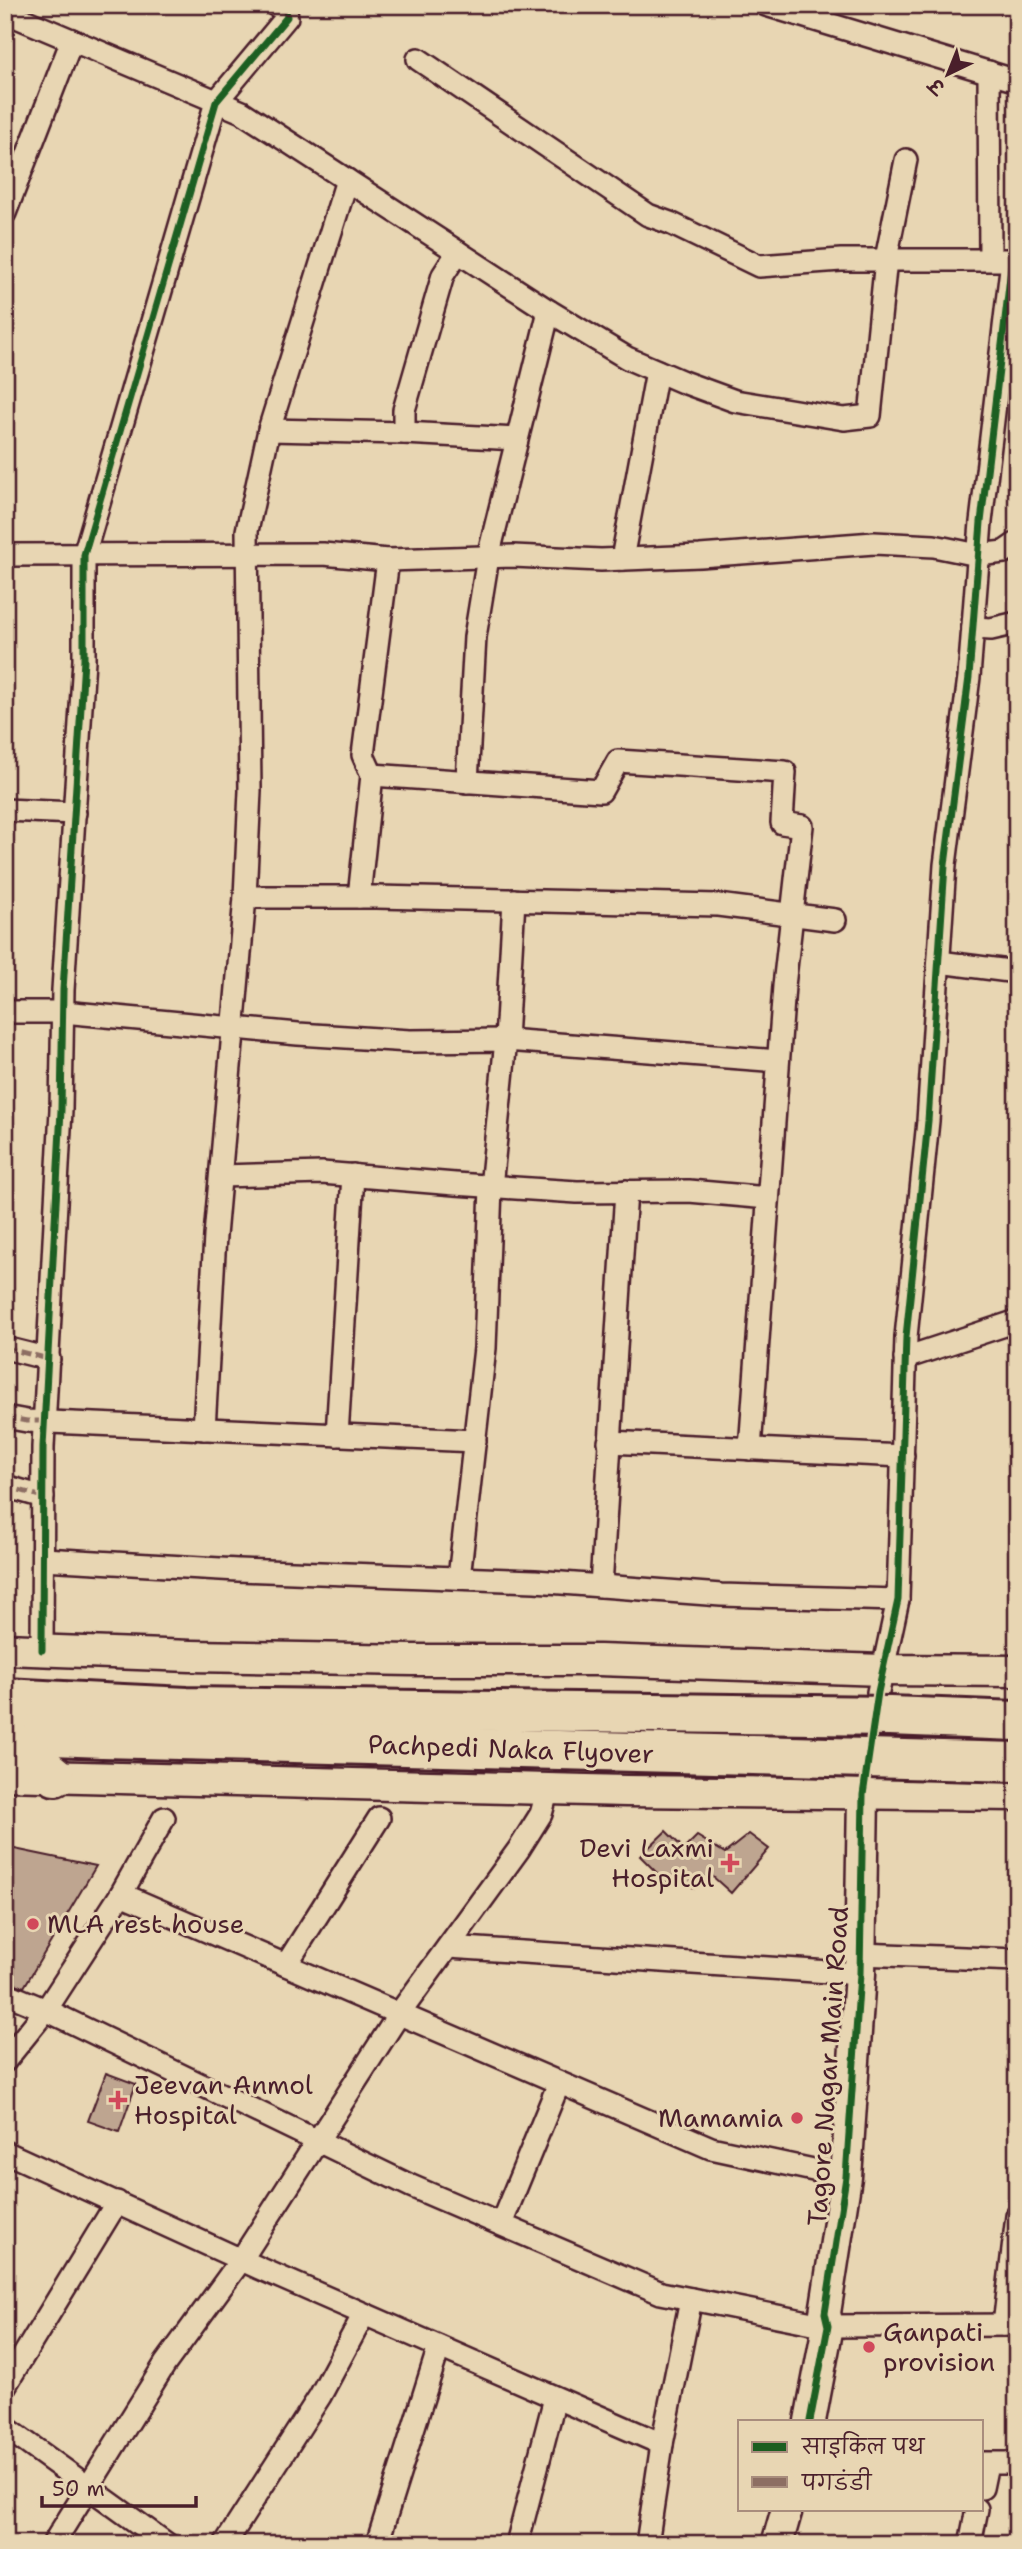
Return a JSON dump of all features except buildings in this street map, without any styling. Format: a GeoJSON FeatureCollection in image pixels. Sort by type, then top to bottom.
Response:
{"type":"FeatureCollection","features":[{"type":"Feature","properties":{"kind":"highway","name":"Pachpedi Naka Flyover"},"geometry":{"type":"LineString","coordinates":[[5,1698],[103,1720],[1017,1762]]}},
{"type":"Feature","properties":{"kind":"highway","name":"Pachpedi Naka Flyover"},"geometry":{"type":"LineString","coordinates":[[5,1735],[187,1707],[876,1716],[1017,1721]]}},
{"type":"Feature","properties":{"kind":"highway"},"geometry":{"type":"LineString","coordinates":[[5,1735],[55,1776]]}},
{"type":"Feature","properties":{"kind":"main road"},"geometry":{"type":"LineString","coordinates":[[5,1649],[412,1660],[599,1660],[880,1681],[1017,1671]]}},
{"type":"Feature","properties":{"kind":"main road"},"geometry":{"type":"LineString","coordinates":[[5,1775],[548,1789],[865,1787],[1017,1795]]}},
{"type":"Feature","properties":{"kind":"main road","name":"Tagore Nagar Main Road"},"geometry":{"type":"LineString","coordinates":[[810,2420],[828,2326],[825,2314],[845,2177],[860,1964],[865,1787]]}},
{"type":"Feature","properties":{"kind":"main road"},"geometry":{"type":"LineString","coordinates":[[777,2544],[787,2510]]}},
{"type":"Feature","properties":{"kind":"street"},"geometry":{"type":"LineString","coordinates":[[42,1650],[45,1421],[61,1110],[63,1012],[84,660],[84,555],[216,102],[287,17],[286,10],[275,5]]}},
{"type":"Feature","properties":{"kind":"street"},"geometry":{"type":"LineString","coordinates":[[766,5],[1017,81]]}},
{"type":"Feature","properties":{"kind":"street"},"geometry":{"type":"LineString","coordinates":[[5,12],[242,112],[626,358],[736,401],[844,419],[870,416],[886,259],[906,160]]}},
{"type":"Feature","properties":{"kind":"street"},"geometry":{"type":"LineString","coordinates":[[5,213],[12,173],[72,40]]}},
{"type":"Feature","properties":{"kind":"street"},"geometry":{"type":"LineString","coordinates":[[418,59],[648,215],[759,266],[841,260],[1014,260],[978,555],[969,677],[945,865],[928,1121],[905,1358],[898,1600],[880,1681]]}},
{"type":"Feature","properties":{"kind":"street"},"geometry":{"type":"LineString","coordinates":[[989,72],[990,259]]}},
{"type":"Feature","properties":{"kind":"street"},"geometry":{"type":"LineString","coordinates":[[204,1429],[215,1236],[245,897],[250,791],[247,531],[268,430],[348,180]]}},
{"type":"Feature","properties":{"kind":"street"},"geometry":{"type":"LineString","coordinates":[[404,433],[404,410],[443,275],[458,252]]}},
{"type":"Feature","properties":{"kind":"street"},"geometry":{"type":"LineString","coordinates":[[467,782],[475,636],[488,557],[549,311]]}},
{"type":"Feature","properties":{"kind":"street"},"geometry":{"type":"LineString","coordinates":[[622,559],[657,371]]}},
{"type":"Feature","properties":{"kind":"street"},"geometry":{"type":"LineString","coordinates":[[268,430],[517,439]]}},
{"type":"Feature","properties":{"kind":"street"},"geometry":{"type":"LineString","coordinates":[[5,555],[323,554],[388,560],[488,557],[622,559],[874,543],[934,546],[978,555],[1004,552],[1017,543]]}},
{"type":"Feature","properties":{"kind":"street"},"geometry":{"type":"LineString","coordinates":[[359,897],[372,775],[363,755],[388,560]]}},
{"type":"Feature","properties":{"kind":"street"},"geometry":{"type":"LineString","coordinates":[[973,628],[991,629],[1017,623]]}},
{"type":"Feature","properties":{"kind":"street"},"geometry":{"type":"LineString","coordinates":[[372,775],[601,791],[618,761],[785,772],[782,823],[802,826],[783,986],[750,1449]]}},
{"type":"Feature","properties":{"kind":"street"},"geometry":{"type":"LineString","coordinates":[[5,810],[75,813]]}},
{"type":"Feature","properties":{"kind":"street"},"geometry":{"type":"LineString","coordinates":[[245,897],[718,905],[835,920]]}},
{"type":"Feature","properties":{"kind":"street"},"geometry":{"type":"LineString","coordinates":[[459,1578],[485,1348],[491,1187],[506,1040],[514,900]]}},
{"type":"Feature","properties":{"kind":"street"},"geometry":{"type":"LineString","coordinates":[[939,962],[1017,972]]}},
{"type":"Feature","properties":{"kind":"street"},"geometry":{"type":"LineString","coordinates":[[5,1012],[63,1012],[410,1041],[506,1040],[778,1061]]}},
{"type":"Feature","properties":{"kind":"street"},"geometry":{"type":"LineString","coordinates":[[221,1176],[322,1172],[491,1187],[577,1192],[689,1191],[768,1198]]}},
{"type":"Feature","properties":{"kind":"street"},"geometry":{"type":"LineString","coordinates":[[337,1435],[354,1175]]}},
{"type":"Feature","properties":{"kind":"street"},"geometry":{"type":"LineString","coordinates":[[601,1586],[625,1191]]}},
{"type":"Feature","properties":{"kind":"street"},"geometry":{"type":"LineString","coordinates":[[905,1358],[1017,1321]]}},
{"type":"Feature","properties":{"kind":"street"},"geometry":{"type":"LineString","coordinates":[[5,1348],[49,1359]]}},
{"type":"Feature","properties":{"kind":"street"},"geometry":{"type":"LineString","coordinates":[[5,1417],[27,1421],[475,1441]]}},
{"type":"Feature","properties":{"kind":"street"},"geometry":{"type":"LineString","coordinates":[[609,1441],[903,1456]]}},
{"type":"Feature","properties":{"kind":"street"},"geometry":{"type":"LineString","coordinates":[[5,1486],[43,1497]]}},
{"type":"Feature","properties":{"kind":"street"},"geometry":{"type":"LineString","coordinates":[[43,1559],[459,1578],[721,1595],[898,1600]]}},
{"type":"Feature","properties":{"kind":"street"},"geometry":{"type":"LineString","coordinates":[[53,2544],[165,2364],[241,2260],[399,2014],[527,1837],[541,1814],[548,1789]]}},
{"type":"Feature","properties":{"kind":"street"},"geometry":{"type":"LineString","coordinates":[[5,2061],[46,2010],[121,1894],[164,1818]]}},
{"type":"Feature","properties":{"kind":"street"},"geometry":{"type":"LineString","coordinates":[[286,1965],[379,1818]]}},
{"type":"Feature","properties":{"kind":"street"},"geometry":{"type":"LineString","coordinates":[[121,1894],[710,2148],[845,2177]]}},
{"type":"Feature","properties":{"kind":"street"},"geometry":{"type":"LineString","coordinates":[[448,1947],[860,1964],[1017,1960]]}},
{"type":"Feature","properties":{"kind":"street"},"geometry":{"type":"LineString","coordinates":[[5,1993],[46,2010],[411,2186],[661,2293],[828,2326],[1011,2325],[1017,2216]]}},
{"type":"Feature","properties":{"kind":"street"},"geometry":{"type":"LineString","coordinates":[[501,2224],[559,2083]]}},
{"type":"Feature","properties":{"kind":"street"},"geometry":{"type":"LineString","coordinates":[[5,2152],[241,2260],[662,2444]]}},
{"type":"Feature","properties":{"kind":"street"},"geometry":{"type":"LineString","coordinates":[[5,2386],[117,2202]]}},
{"type":"Feature","properties":{"kind":"street"},"geometry":{"type":"LineString","coordinates":[[647,2544],[662,2444],[691,2299]]}},
{"type":"Feature","properties":{"kind":"street"},"geometry":{"type":"LineString","coordinates":[[225,2544],[320,2396],[363,2314]]}},
{"type":"Feature","properties":{"kind":"street"},"geometry":{"type":"LineString","coordinates":[[377,2544],[439,2347]]}},
{"type":"Feature","properties":{"kind":"street"},"geometry":{"type":"LineString","coordinates":[[517,2544],[555,2398]]}},
{"type":"Feature","properties":{"kind":"street"},"geometry":{"type":"LineString","coordinates":[[5,2427],[167,2544]]}},
{"type":"Feature","properties":{"kind":"street"},"geometry":{"type":"LineString","coordinates":[[984,2464],[1017,2463]]}},
{"type":"Feature","properties":{"kind":"street"},"geometry":{"type":"LineString","coordinates":[[970,2544],[977,2510]]}},
{"type":"Feature","properties":{"kind":"marked path"},"geometry":{"type":"LineString","coordinates":[[5,1348],[49,1359]]}},
{"type":"Feature","properties":{"kind":"marked path"},"geometry":{"type":"LineString","coordinates":[[5,1417],[45,1421]]}},
{"type":"Feature","properties":{"kind":"marked path"},"geometry":{"type":"LineString","coordinates":[[5,1486],[43,1497]]}},
{"type":"Feature","properties":{"kind":"cycle path"},"geometry":{"type":"LineString","coordinates":[[42,1650],[43,1447],[61,1110],[63,990],[84,660],[84,555],[216,102],[287,17],[286,10],[275,5]]}},
{"type":"Feature","properties":{"kind":"cycle path"},"geometry":{"type":"LineString","coordinates":[[810,2420],[828,2326],[825,2313],[846,2177],[860,1974],[863,1795],[878,1692],[898,1600],[906,1337],[928,1121],[945,865],[969,677],[981,522],[1012,260]]}},
{"type":"Feature","properties":{"kind":"place","name":"Devi Laxmi Hospital"},"geometry":{"type":"Point","coordinates":[730,1863]}},
{"type":"Feature","properties":{"kind":"place","name":"MLA rest house"},"geometry":{"type":"Point","coordinates":[33,1924]}},
{"type":"Feature","properties":{"kind":"place","name":"Jeevan Anmol Hospital"},"geometry":{"type":"Point","coordinates":[118,2100]}},
{"type":"Feature","properties":{"kind":"place","name":"Mamamia"},"geometry":{"type":"Point","coordinates":[797,2118]}},
{"type":"Feature","properties":{"kind":"place","name":"Ganpati provision"},"geometry":{"type":"Point","coordinates":[869,2347]}}]}
